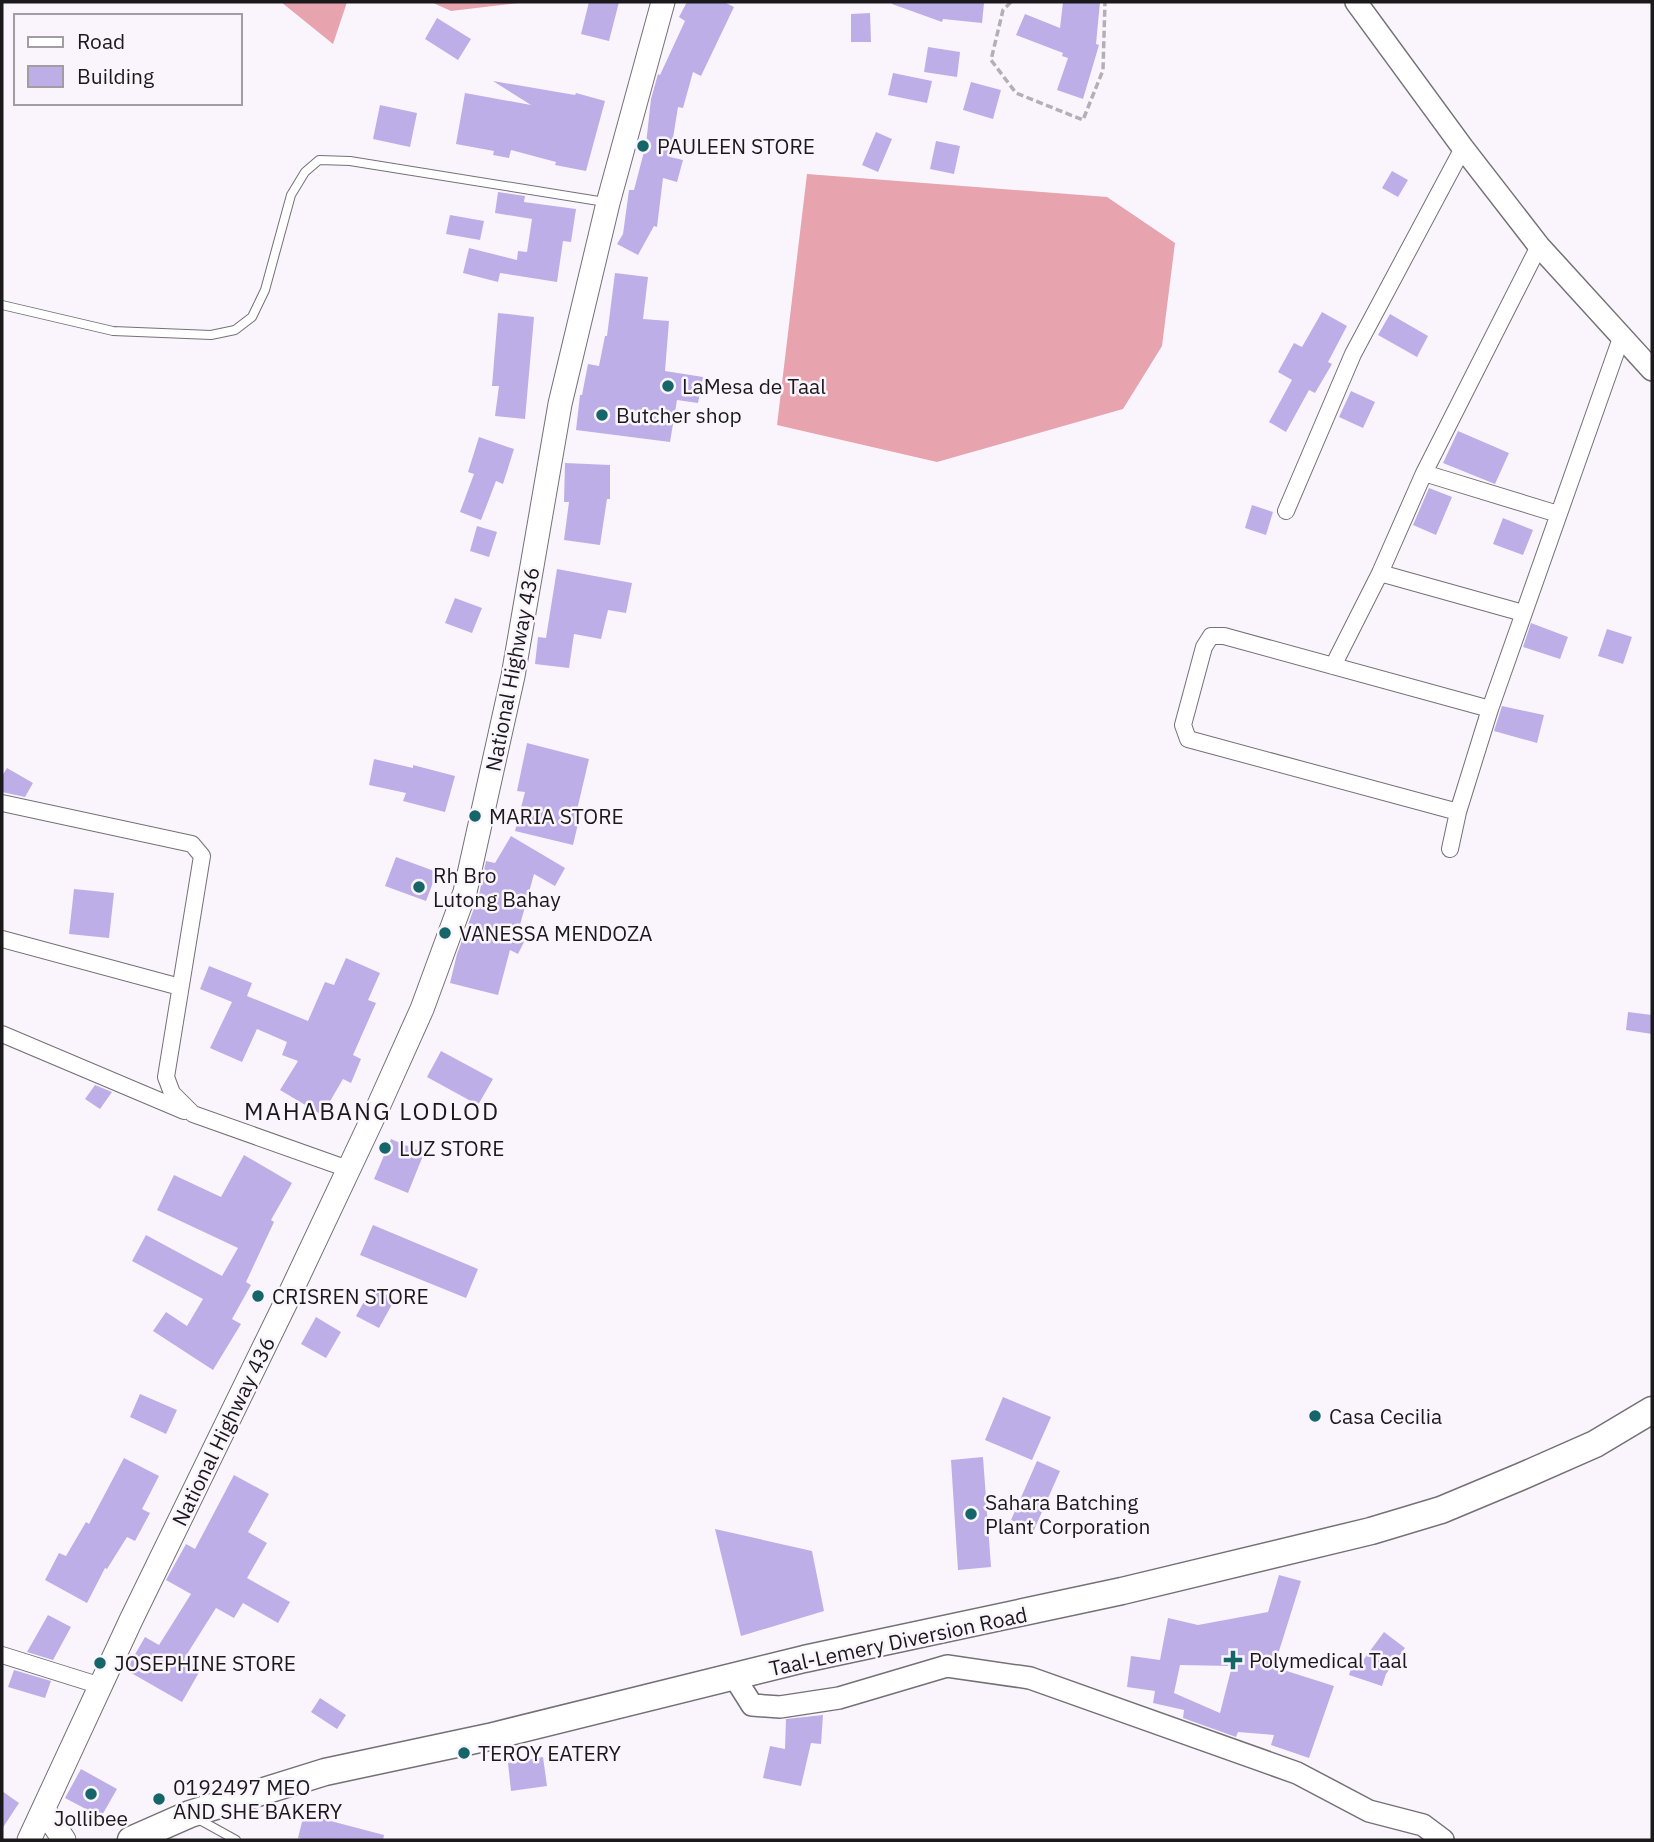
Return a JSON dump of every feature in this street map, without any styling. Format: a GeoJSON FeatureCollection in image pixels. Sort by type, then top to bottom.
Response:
{"type":"FeatureCollection","features":[{"type":"Feature","properties":{"kind":"main road","name":"National Highway 436"},"geometry":{"type":"LineString","coordinates":[[29,1840],[422,1009],[465,892],[513,677],[561,404],[608,203],[663,2]]}},
{"type":"Feature","properties":{"kind":"main road","name":"Taal-Lemery Diversion Road"},"geometry":{"type":"LineString","coordinates":[[131,1840],[190,1814],[325,1772],[489,1737],[804,1659],[1122,1591],[1371,1531],[1441,1510],[1520,1477],[1595,1444],[1652,1410]]}},
{"type":"Feature","properties":{"kind":"main road"},"geometry":{"type":"LineString","coordinates":[[44,1811],[64,1840]]}},
{"type":"Feature","properties":{"kind":"street"},"geometry":{"type":"LineString","coordinates":[[1356,2],[1539,247],[1652,370]]}},
{"type":"Feature","properties":{"kind":"street"},"geometry":{"type":"LineString","coordinates":[[1286,511],[1353,354],[1463,148]]}},
{"type":"Feature","properties":{"kind":"street"},"geometry":{"type":"LineString","coordinates":[[1334,666],[1380,573],[1424,473],[1539,247]]}},
{"type":"Feature","properties":{"kind":"street"},"geometry":{"type":"LineString","coordinates":[[1450,849],[1458,812],[1490,709],[1621,338]]}},
{"type":"Feature","properties":{"kind":"street"},"geometry":{"type":"LineString","coordinates":[[1424,473],[1558,514]]}},
{"type":"Feature","properties":{"kind":"street"},"geometry":{"type":"LineString","coordinates":[[1380,573],[1523,613]]}},
{"type":"Feature","properties":{"kind":"street"},"geometry":{"type":"LineString","coordinates":[[1458,812],[1188,739],[1183,725],[1204,647],[1211,636],[1224,636],[1490,709]]}},
{"type":"Feature","properties":{"kind":"street"},"geometry":{"type":"LineString","coordinates":[[2,803],[192,844],[202,856],[166,1077],[172,1093],[193,1114]]}},
{"type":"Feature","properties":{"kind":"street"},"geometry":{"type":"LineString","coordinates":[[2,939],[180,988]]}},
{"type":"Feature","properties":{"kind":"street"},"geometry":{"type":"LineString","coordinates":[[2,1034],[193,1114],[348,1169]]}},
{"type":"Feature","properties":{"kind":"street"},"geometry":{"type":"LineString","coordinates":[[2,1655],[101,1686]]}},
{"type":"Feature","properties":{"kind":"street"},"geometry":{"type":"LineString","coordinates":[[735,1678],[752,1705],[780,1707],[839,1698],[947,1666],[1030,1678],[1297,1773],[1369,1811],[1423,1825],[1443,1840]]}},
{"type":"Feature","properties":{"kind":"lane"},"geometry":{"type":"LineString","coordinates":[[2,305],[114,331],[211,335],[235,330],[252,317],[265,290],[291,195],[305,172],[319,160],[350,161],[608,203]]}},
{"type":"Feature","properties":{"kind":"lane"},"geometry":{"type":"LineString","coordinates":[[190,1814],[236,1840]]}},
{"type":"Feature","properties":{"kind":"path"},"geometry":{"type":"LineString","coordinates":[[1011,2],[1003,10],[991,60],[1016,93],[1083,120],[1103,69],[1105,2]]}},
{"type":"Feature","properties":{"kind":"shaded area"},"geometry":{"type":"Polygon","coordinates":[[[281,2],[347,2],[333,44],[281,2]]]}},
{"type":"Feature","properties":{"kind":"shaded area"},"geometry":{"type":"Polygon","coordinates":[[[431,2],[527,2],[451,11],[431,2]]]}},
{"type":"Feature","properties":{"kind":"shaded area"},"geometry":{"type":"Polygon","coordinates":[[[807,174],[1107,197],[1175,243],[1162,346],[1123,409],[937,462],[777,425],[807,174]]]}},
{"type":"Feature","properties":{"kind":"building"},"geometry":{"type":"Polygon","coordinates":[[[589,2],[619,2],[609,41],[581,34],[589,2]]]}},
{"type":"Feature","properties":{"kind":"building"},"geometry":{"type":"Polygon","coordinates":[[[687,2],[724,2],[734,7],[701,76],[693,72],[683,108],[678,107],[670,157],[683,160],[677,182],[663,178],[657,227],[654,226],[638,255],[617,244],[623,234],[629,190],[634,190],[646,144],[651,99],[658,74],[660,75],[685,21],[679,17],[687,2]]]}},
{"type":"Feature","properties":{"kind":"building"},"geometry":{"type":"Polygon","coordinates":[[[892,2],[984,3],[982,23],[943,19],[942,22],[892,2]]]}},
{"type":"Feature","properties":{"kind":"building"},"geometry":{"type":"Polygon","coordinates":[[[1063,2],[1100,2],[1096,44],[1099,45],[1083,99],[1057,90],[1068,58],[1062,56],[1063,53],[1016,35],[1025,14],[1060,28],[1063,2]]]}},
{"type":"Feature","properties":{"kind":"building"},"geometry":{"type":"Polygon","coordinates":[[[870,13],[871,42],[851,42],[851,14],[870,13]]]}},
{"type":"Feature","properties":{"kind":"building"},"geometry":{"type":"Polygon","coordinates":[[[437,18],[471,39],[458,60],[425,39],[437,18]]]}},
{"type":"Feature","properties":{"kind":"building"},"geometry":{"type":"Polygon","coordinates":[[[928,47],[960,52],[957,77],[924,72],[928,47]]]}},
{"type":"Feature","properties":{"kind":"building"},"geometry":{"type":"Polygon","coordinates":[[[893,73],[932,81],[927,103],[888,95],[893,73]]]}},
{"type":"Feature","properties":{"kind":"building"},"geometry":{"type":"Polygon","coordinates":[[[493,81],[575,95],[576,93],[605,101],[586,171],[555,165],[556,162],[511,150],[509,158],[493,155],[494,151],[456,144],[465,93],[531,105],[493,81]]]}},
{"type":"Feature","properties":{"kind":"building"},"geometry":{"type":"Polygon","coordinates":[[[971,82],[1001,90],[993,119],[963,110],[971,82]]]}},
{"type":"Feature","properties":{"kind":"building"},"geometry":{"type":"Polygon","coordinates":[[[380,105],[417,113],[410,147],[373,139],[380,105]]]}},
{"type":"Feature","properties":{"kind":"building"},"geometry":{"type":"Polygon","coordinates":[[[876,132],[892,139],[878,172],[862,165],[876,132]]]}},
{"type":"Feature","properties":{"kind":"building"},"geometry":{"type":"Polygon","coordinates":[[[936,141],[960,146],[954,174],[930,169],[936,141]]]}},
{"type":"Feature","properties":{"kind":"building"},"geometry":{"type":"Polygon","coordinates":[[[1392,171],[1408,180],[1398,197],[1382,188],[1392,171]]]}},
{"type":"Feature","properties":{"kind":"building"},"geometry":{"type":"Polygon","coordinates":[[[498,192],[525,196],[524,202],[576,209],[571,242],[563,241],[557,282],[500,273],[498,282],[463,273],[469,248],[517,260],[518,251],[527,252],[532,219],[495,213],[498,192]]]}},
{"type":"Feature","properties":{"kind":"building"},"geometry":{"type":"Polygon","coordinates":[[[450,215],[484,221],[480,240],[446,234],[450,215]]]}},
{"type":"Feature","properties":{"kind":"building"},"geometry":{"type":"Polygon","coordinates":[[[615,273],[648,277],[643,319],[669,321],[665,371],[703,377],[698,403],[677,400],[670,442],[576,430],[580,395],[588,364],[599,366],[607,336],[615,273]]]}},
{"type":"Feature","properties":{"kind":"building"},"geometry":{"type":"Polygon","coordinates":[[[1322,312],[1347,326],[1328,362],[1332,364],[1315,393],[1309,390],[1286,432],[1269,422],[1292,380],[1278,372],[1294,343],[1302,347],[1322,312]]]}},
{"type":"Feature","properties":{"kind":"building"},"geometry":{"type":"Polygon","coordinates":[[[498,313],[534,317],[525,419],[495,416],[499,386],[492,386],[498,313]]]}},
{"type":"Feature","properties":{"kind":"building"},"geometry":{"type":"Polygon","coordinates":[[[1390,314],[1428,336],[1417,357],[1378,335],[1390,314]]]}},
{"type":"Feature","properties":{"kind":"building"},"geometry":{"type":"Polygon","coordinates":[[[1351,391],[1375,402],[1363,428],[1339,417],[1351,391]]]}},
{"type":"Feature","properties":{"kind":"building"},"geometry":{"type":"Polygon","coordinates":[[[1458,431],[1509,453],[1495,484],[1443,463],[1458,431]]]}},
{"type":"Feature","properties":{"kind":"building"},"geometry":{"type":"Polygon","coordinates":[[[479,437],[514,449],[503,484],[496,481],[481,520],[460,512],[474,474],[468,472],[479,437]]]}},
{"type":"Feature","properties":{"kind":"building"},"geometry":{"type":"Polygon","coordinates":[[[565,463],[610,465],[610,499],[607,499],[600,545],[564,540],[569,502],[564,502],[565,463]]]}},
{"type":"Feature","properties":{"kind":"building"},"geometry":{"type":"Polygon","coordinates":[[[1429,488],[1452,497],[1436,535],[1413,525],[1429,488]]]}},
{"type":"Feature","properties":{"kind":"building"},"geometry":{"type":"Polygon","coordinates":[[[1252,505],[1273,512],[1266,535],[1245,528],[1252,505]]]}},
{"type":"Feature","properties":{"kind":"building"},"geometry":{"type":"Polygon","coordinates":[[[1503,518],[1533,530],[1523,555],[1493,544],[1503,518]]]}},
{"type":"Feature","properties":{"kind":"building"},"geometry":{"type":"Polygon","coordinates":[[[477,526],[497,532],[489,557],[470,551],[477,526]]]}},
{"type":"Feature","properties":{"kind":"building"},"geometry":{"type":"Polygon","coordinates":[[[557,569],[632,583],[626,613],[608,610],[601,639],[574,634],[569,668],[535,664],[538,637],[546,638],[557,569]]]}},
{"type":"Feature","properties":{"kind":"building"},"geometry":{"type":"Polygon","coordinates":[[[455,598],[482,608],[472,633],[445,623],[455,598]]]}},
{"type":"Feature","properties":{"kind":"building"},"geometry":{"type":"Polygon","coordinates":[[[1531,623],[1568,637],[1560,659],[1523,647],[1531,623]]]}},
{"type":"Feature","properties":{"kind":"building"},"geometry":{"type":"Polygon","coordinates":[[[1607,629],[1632,637],[1623,664],[1598,656],[1607,629]]]}},
{"type":"Feature","properties":{"kind":"building"},"geometry":{"type":"Polygon","coordinates":[[[1502,706],[1544,715],[1537,743],[1494,731],[1502,706]]]}},
{"type":"Feature","properties":{"kind":"building"},"geometry":{"type":"Polygon","coordinates":[[[527,743],[589,759],[577,810],[581,811],[573,845],[515,831],[525,792],[517,791],[527,743]]]}},
{"type":"Feature","properties":{"kind":"building"},"geometry":{"type":"Polygon","coordinates":[[[374,759],[413,768],[413,765],[455,776],[445,812],[403,801],[406,793],[369,785],[374,759]]]}},
{"type":"Feature","properties":{"kind":"building"},"geometry":{"type":"Polygon","coordinates":[[[7,768],[33,783],[25,797],[2,792],[2,776],[7,768]]]}},
{"type":"Feature","properties":{"kind":"building"},"geometry":{"type":"Polygon","coordinates":[[[511,836],[565,868],[555,886],[534,874],[518,932],[527,936],[518,954],[510,950],[498,995],[450,983],[457,954],[479,895],[486,861],[495,863],[511,836]]]}},
{"type":"Feature","properties":{"kind":"building"},"geometry":{"type":"Polygon","coordinates":[[[396,857],[437,872],[426,901],[385,886],[396,857]]]}},
{"type":"Feature","properties":{"kind":"building"},"geometry":{"type":"Polygon","coordinates":[[[74,889],[114,893],[109,938],[69,934],[74,889]]]}},
{"type":"Feature","properties":{"kind":"building"},"geometry":{"type":"Polygon","coordinates":[[[346,958],[380,973],[368,1000],[376,1003],[353,1055],[361,1059],[351,1083],[343,1079],[322,1115],[280,1090],[298,1061],[282,1055],[287,1042],[257,1029],[242,1062],[210,1048],[232,1002],[200,989],[209,966],[252,983],[247,996],[308,1021],[325,982],[334,985],[346,958]]]}},
{"type":"Feature","properties":{"kind":"building"},"geometry":{"type":"Polygon","coordinates":[[[1628,1012],[1652,1015],[1652,1034],[1626,1030],[1628,1012]]]}},
{"type":"Feature","properties":{"kind":"building"},"geometry":{"type":"Polygon","coordinates":[[[441,1051],[493,1079],[478,1105],[427,1077],[441,1051]]]}},
{"type":"Feature","properties":{"kind":"building"},"geometry":{"type":"Polygon","coordinates":[[[95,1085],[112,1092],[100,1109],[85,1099],[95,1085]]]}},
{"type":"Feature","properties":{"kind":"building"},"geometry":{"type":"Polygon","coordinates":[[[391,1139],[424,1153],[408,1193],[374,1179],[391,1139]]]}},
{"type":"Feature","properties":{"kind":"building"},"geometry":{"type":"Polygon","coordinates":[[[244,1155],[292,1183],[271,1220],[274,1222],[246,1282],[251,1285],[232,1319],[241,1324],[213,1370],[153,1331],[166,1312],[187,1326],[203,1299],[132,1261],[146,1235],[222,1276],[238,1248],[157,1210],[174,1175],[221,1197],[244,1155]]]}},
{"type":"Feature","properties":{"kind":"building"},"geometry":{"type":"Polygon","coordinates":[[[373,1225],[478,1269],[466,1298],[360,1255],[373,1225]]]}},
{"type":"Feature","properties":{"kind":"building"},"geometry":{"type":"Polygon","coordinates":[[[372,1287],[395,1299],[379,1328],[356,1316],[372,1287]]]}},
{"type":"Feature","properties":{"kind":"building"},"geometry":{"type":"Polygon","coordinates":[[[316,1317],[341,1332],[326,1358],[301,1344],[316,1317]]]}},
{"type":"Feature","properties":{"kind":"building"},"geometry":{"type":"Polygon","coordinates":[[[140,1394],[177,1410],[166,1434],[130,1417],[140,1394]]]}},
{"type":"Feature","properties":{"kind":"building"},"geometry":{"type":"Polygon","coordinates":[[[1003,1397],[1051,1417],[1032,1460],[985,1440],[1003,1397]]]}},
{"type":"Feature","properties":{"kind":"building","name":"Sahara Batching Plant Corporation"},"geometry":{"type":"Polygon","coordinates":[[[983,1457],[991,1567],[958,1570],[951,1460],[983,1457]]]}},
{"type":"Feature","properties":{"kind":"building"},"geometry":{"type":"Polygon","coordinates":[[[124,1458],[159,1476],[142,1509],[150,1513],[135,1541],[127,1537],[107,1569],[105,1568],[87,1603],[45,1580],[59,1553],[66,1556],[86,1522],[89,1524],[124,1458]]]}},
{"type":"Feature","properties":{"kind":"building"},"geometry":{"type":"Polygon","coordinates":[[[1037,1461],[1060,1471],[1034,1530],[1011,1520],[1037,1461]]]}},
{"type":"Feature","properties":{"kind":"building"},"geometry":{"type":"Polygon","coordinates":[[[234,1475],[269,1494],[248,1532],[267,1543],[247,1578],[290,1602],[278,1623],[243,1603],[234,1618],[216,1608],[184,1659],[201,1669],[182,1702],[126,1670],[145,1637],[159,1645],[191,1594],[166,1580],[186,1544],[195,1549],[234,1475]]]}},
{"type":"Feature","properties":{"kind":"building"},"geometry":{"type":"Polygon","coordinates":[[[715,1529],[812,1551],[824,1611],[741,1636],[715,1529]]]}},
{"type":"Feature","properties":{"kind":"building"},"geometry":{"type":"Polygon","coordinates":[[[1279,1575],[1301,1581],[1274,1667],[1334,1686],[1309,1758],[1271,1745],[1274,1735],[1238,1732],[1236,1737],[1183,1718],[1184,1710],[1153,1703],[1155,1691],[1127,1687],[1131,1656],[1160,1660],[1168,1618],[1198,1625],[1268,1612],[1279,1575]],[[1180,1665],[1174,1693],[1220,1713],[1232,1666],[1180,1665]]]}},
{"type":"Feature","properties":{"kind":"building"},"geometry":{"type":"Polygon","coordinates":[[[48,1615],[71,1627],[53,1660],[27,1652],[48,1615]]]}},
{"type":"Feature","properties":{"kind":"building"},"geometry":{"type":"Polygon","coordinates":[[[1384,1632],[1405,1648],[1386,1674],[1382,1686],[1349,1675],[1355,1656],[1364,1659],[1384,1632]]]}},
{"type":"Feature","properties":{"kind":"building"},"geometry":{"type":"Polygon","coordinates":[[[14,1670],[51,1681],[45,1698],[8,1687],[14,1670]]]}},
{"type":"Feature","properties":{"kind":"building"},"geometry":{"type":"Polygon","coordinates":[[[320,1698],[346,1715],[337,1729],[311,1712],[320,1698]]]}},
{"type":"Feature","properties":{"kind":"building"},"geometry":{"type":"Polygon","coordinates":[[[823,1715],[821,1744],[811,1743],[801,1786],[763,1778],[770,1746],[785,1749],[786,1719],[823,1715]]]}},
{"type":"Feature","properties":{"kind":"building"},"geometry":{"type":"Polygon","coordinates":[[[543,1757],[547,1786],[511,1791],[508,1763],[543,1757]]]}},
{"type":"Feature","properties":{"kind":"building","name":"Jollibee"},"geometry":{"type":"Polygon","coordinates":[[[81,1769],[117,1789],[101,1817],[65,1798],[81,1769]]]}},
{"type":"Feature","properties":{"kind":"building"},"geometry":{"type":"Polygon","coordinates":[[[2,1791],[19,1803],[2,1829],[2,1791]]]}},
{"type":"Feature","properties":{"kind":"building"},"geometry":{"type":"Polygon","coordinates":[[[304,1814],[384,1835],[383,1840],[298,1838],[304,1814]]]}},
{"type":"Feature","properties":{"kind":"place","name":"PAULEEN STORE"},"geometry":{"type":"Point","coordinates":[643,146]}},
{"type":"Feature","properties":{"kind":"place","name":"LaMesa de Taal"},"geometry":{"type":"Point","coordinates":[668,386]}},
{"type":"Feature","properties":{"kind":"place","name":"Butcher shop"},"geometry":{"type":"Point","coordinates":[602,415]}},
{"type":"Feature","properties":{"kind":"place","name":"MARIA STORE"},"geometry":{"type":"Point","coordinates":[475,816]}},
{"type":"Feature","properties":{"kind":"place","name":"Rh Bro Lutong Bahay"},"geometry":{"type":"Point","coordinates":[419,887]}},
{"type":"Feature","properties":{"kind":"place","name":"VANESSA MENDOZA"},"geometry":{"type":"Point","coordinates":[445,933]}},
{"type":"Feature","properties":{"kind":"place","name":"LUZ STORE"},"geometry":{"type":"Point","coordinates":[385,1148]}},
{"type":"Feature","properties":{"kind":"place","name":"CRISREN STORE"},"geometry":{"type":"Point","coordinates":[258,1296]}},
{"type":"Feature","properties":{"kind":"place","name":"Casa Cecilia"},"geometry":{"type":"Point","coordinates":[1315,1416]}},
{"type":"Feature","properties":{"kind":"place","name":"Sahara Batching Plant Corporation"},"geometry":{"type":"Point","coordinates":[971,1514]}},
{"type":"Feature","properties":{"kind":"place","name":"Polymedical Taal"},"geometry":{"type":"Point","coordinates":[1233,1660]}},
{"type":"Feature","properties":{"kind":"place","name":"JOSEPHINE STORE"},"geometry":{"type":"Point","coordinates":[100,1663]}},
{"type":"Feature","properties":{"kind":"place","name":"TEROY EATERY"},"geometry":{"type":"Point","coordinates":[464,1753]}},
{"type":"Feature","properties":{"kind":"place","name":"Jollibee"},"geometry":{"type":"Point","coordinates":[91,1794]}},
{"type":"Feature","properties":{"kind":"place","name":"0192497 MEO AND SHE BAKERY"},"geometry":{"type":"Point","coordinates":[159,1799]}},
{"type":"Feature","properties":{"kind":"district","name":"MAHABANG LODLOD"},"geometry":{"type":"Point","coordinates":[372,1111]}}]}
